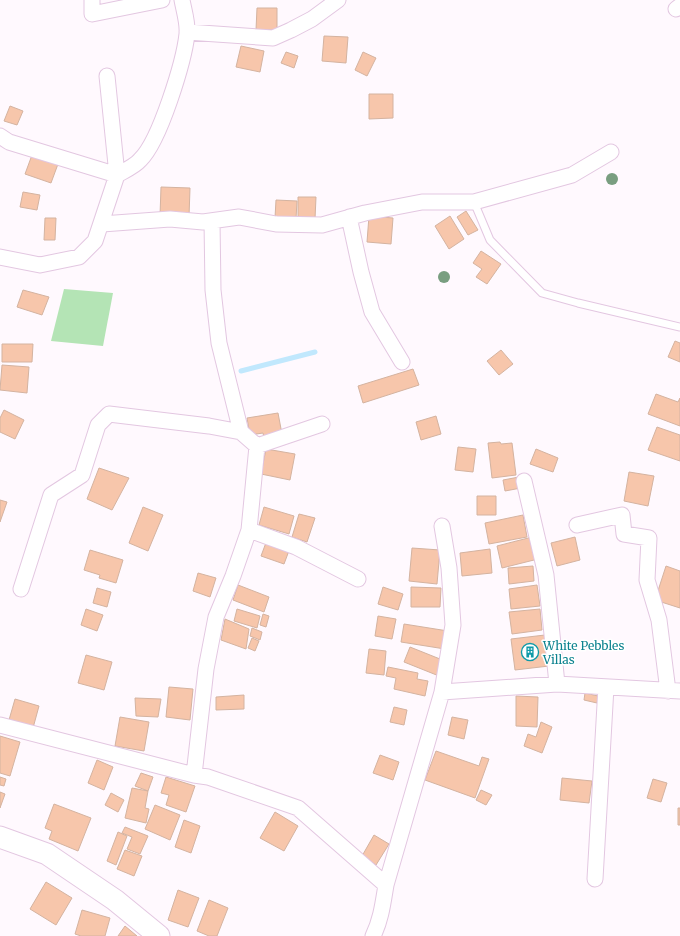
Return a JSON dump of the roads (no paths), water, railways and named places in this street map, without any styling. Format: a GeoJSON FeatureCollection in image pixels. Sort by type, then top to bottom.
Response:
{"type":"FeatureCollection","features":[{"type":"Feature","properties":{"kind":"main road"},"geometry":{"type":"LineString","coordinates":[[0,837],[46,854],[115,900],[159,936]]}},
{"type":"Feature","properties":{"kind":"street"},"geometry":{"type":"LineString","coordinates":[[92,0],[92,14],[162,0]]}},
{"type":"Feature","properties":{"kind":"street"},"geometry":{"type":"LineString","coordinates":[[0,136],[9,142],[117,175],[140,161],[154,139],[169,100],[184,53],[187,32],[182,0]]}},
{"type":"Feature","properties":{"kind":"street"},"geometry":{"type":"LineString","coordinates":[[187,32],[272,38],[312,19],[338,0]]}},
{"type":"Feature","properties":{"kind":"street"},"geometry":{"type":"LineString","coordinates":[[0,257],[40,265],[78,257],[95,241],[102,224],[117,175],[107,76]]}},
{"type":"Feature","properties":{"kind":"street"},"geometry":{"type":"LineString","coordinates":[[102,224],[170,219],[203,222],[239,217],[276,224],[322,225],[365,213],[422,202],[474,202],[572,175],[611,152]]}},
{"type":"Feature","properties":{"kind":"street"},"geometry":{"type":"LineString","coordinates":[[349,218],[372,312],[402,362]]}},
{"type":"Feature","properties":{"kind":"street"},"geometry":{"type":"LineString","coordinates":[[212,221],[213,290],[219,343],[241,432]]}},
{"type":"Feature","properties":{"kind":"street"},"geometry":{"type":"LineString","coordinates":[[21,590],[51,495],[82,475],[98,425],[109,414],[209,426],[241,432],[257,446]]}},
{"type":"Feature","properties":{"kind":"street"},"geometry":{"type":"LineString","coordinates":[[257,446],[322,424]]}},
{"type":"Feature","properties":{"kind":"street"},"geometry":{"type":"LineString","coordinates":[[194,775],[206,670],[216,617],[233,576],[249,530],[257,446]]}},
{"type":"Feature","properties":{"kind":"street"},"geometry":{"type":"LineString","coordinates":[[524,481],[546,574],[557,684]]}},
{"type":"Feature","properties":{"kind":"street"},"geometry":{"type":"LineString","coordinates":[[442,692],[557,684],[674,691],[659,620],[647,580],[649,538],[624,534],[622,515],[577,525]]}},
{"type":"Feature","properties":{"kind":"street"},"geometry":{"type":"LineString","coordinates":[[373,936],[378,927],[386,885],[442,692],[453,625],[449,568],[442,526]]}},
{"type":"Feature","properties":{"kind":"street"},"geometry":{"type":"LineString","coordinates":[[249,530],[296,548],[358,579]]}},
{"type":"Feature","properties":{"kind":"street"},"geometry":{"type":"LineString","coordinates":[[595,880],[606,687]]}},
{"type":"Feature","properties":{"kind":"street"},"geometry":{"type":"LineString","coordinates":[[0,725],[194,775],[208,777],[298,808],[386,885]]}},
{"type":"Feature","properties":{"kind":"lane"},"geometry":{"type":"LineString","coordinates":[[474,202],[490,240],[542,293],[578,304],[680,327]]}},
{"type":"Feature","properties":{"kind":"waterway"},"geometry":{"type":"LineString","coordinates":[[241,371],[315,352]]}},
{"type":"Feature","properties":{"kind":"place","name":"White Pebbles Villas"},"geometry":{"type":"Point","coordinates":[530,652]}}]}
